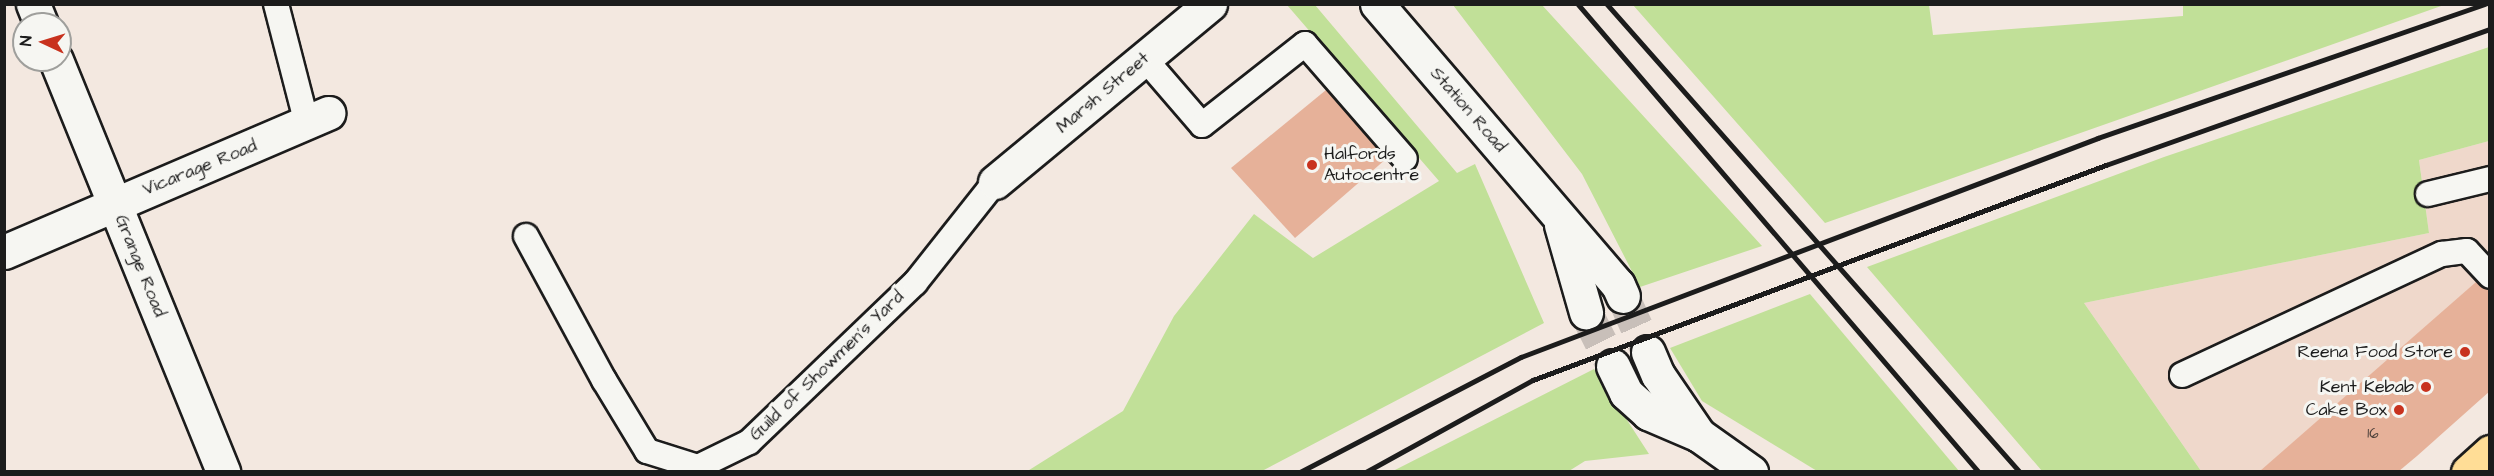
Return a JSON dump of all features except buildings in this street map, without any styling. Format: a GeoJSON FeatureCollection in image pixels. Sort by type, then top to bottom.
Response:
{"type":"FeatureCollection","features":[{"type":"Feature","properties":{"kind":"main road"},"geometry":{"type":"LineString","coordinates":[[2468,471],[2490,452]]}},
{"type":"Feature","properties":{"kind":"street","name":"Marsh Street"},"geometry":{"type":"LineString","coordinates":[[995,182],[1210,4]]}},
{"type":"Feature","properties":{"kind":"street","name":"Station Road"},"geometry":{"type":"LineString","coordinates":[[1377,4],[1618,285],[1623,296]]}},
{"type":"Feature","properties":{"kind":"street","name":"Grange Road"},"geometry":{"type":"LineString","coordinates":[[61,72],[223,471]]}},
{"type":"Feature","properties":{"kind":"street","name":"Vicarage Road"},"geometry":{"type":"LineString","coordinates":[[4,252],[114,203],[318,119]]}},
{"type":"Feature","properties":{"kind":"street","name":"Station Road"},"geometry":{"type":"LineString","coordinates":[[1559,216],[1586,312]]}},
{"type":"Feature","properties":{"kind":"street"},"geometry":{"type":"LineString","coordinates":[[1648,352],[1658,375],[1698,435]]}},
{"type":"Feature","properties":{"kind":"street"},"geometry":{"type":"LineString","coordinates":[[1613,366],[1626,393],[1648,413],[1698,435],[1751,471]]}},
{"type":"Feature","properties":{"kind":"lane"},"geometry":{"type":"LineString","coordinates":[[276,4],[318,119]]}},
{"type":"Feature","properties":{"kind":"lane"},"geometry":{"type":"LineString","coordinates":[[1145,58],[1202,125],[1305,44],[1405,159]]}},
{"type":"Feature","properties":{"kind":"lane"},"geometry":{"type":"LineString","coordinates":[[2428,194],[2490,179]]}},
{"type":"Feature","properties":{"kind":"lane","name":"Guild of Showmen's Yard"},"geometry":{"type":"LineString","coordinates":[[526,236],[604,380],[647,451],[698,467],[749,442],[766,426],[915,283],[995,182]]}},
{"type":"Feature","properties":{"kind":"lane"},"geometry":{"type":"LineString","coordinates":[[2182,375],[2442,254],[2467,251],[2490,276]]}},
{"type":"Feature","properties":{"kind":"shaded area"},"geometry":{"type":"Polygon","coordinates":[[[2489,141],[2489,391],[2399,471],[2201,471],[2084,303],[2429,233],[2419,160],[2489,141]]]}},
{"type":"Feature","properties":{"kind":"green space"},"geometry":{"type":"Polygon","coordinates":[[[1287,5],[1315,5],[1457,173],[1475,164],[1544,323],[1262,471],[1026,472],[1123,411],[1174,316],[1254,214],[1313,258],[1439,181],[1287,5]]]}},
{"type":"Feature","properties":{"kind":"green space"},"geometry":{"type":"Polygon","coordinates":[[[1453,5],[1542,5],[1762,246],[1640,287],[1582,174],[1453,5]]]}},
{"type":"Feature","properties":{"kind":"green space"},"geometry":{"type":"Polygon","coordinates":[[[1633,5],[1929,5],[1933,35],[2183,16],[2183,5],[2444,5],[1825,223],[1633,5]]]}},
{"type":"Feature","properties":{"kind":"green space"},"geometry":{"type":"Polygon","coordinates":[[[2489,47],[2489,141],[2419,160],[2429,233],[2084,303],[2201,471],[2042,471],[1867,267],[2164,157],[2489,47]]]}},
{"type":"Feature","properties":{"kind":"green space"},"geometry":{"type":"Polygon","coordinates":[[[1810,294],[1959,471],[1817,471],[1702,401],[1670,348],[1810,294]]]}},
{"type":"Feature","properties":{"kind":"green space"},"geometry":{"type":"Polygon","coordinates":[[[1594,369],[1649,454],[1585,461],[1569,471],[1391,472],[1594,369]]]}},
{"type":"Feature","properties":{"kind":"tunnel"},"geometry":{"type":"LineString","coordinates":[[1623,296],[1648,352]]}},
{"type":"Feature","properties":{"kind":"tunnel"},"geometry":{"type":"LineString","coordinates":[[1586,312],[1613,366]]}},
{"type":"Feature","properties":{"kind":"railway"},"geometry":{"type":"LineString","coordinates":[[1578,4],[1979,472]]}},
{"type":"Feature","properties":{"kind":"railway"},"geometry":{"type":"LineString","coordinates":[[1607,4],[2020,472]]}},
{"type":"Feature","properties":{"kind":"railway"},"geometry":{"type":"LineString","coordinates":[[1300,472],[1521,357],[2098,138],[2484,4]]}},
{"type":"Feature","properties":{"kind":"railway"},"geometry":{"type":"LineString","coordinates":[[1366,472],[1533,380],[2106,165],[2490,29]]}},
{"type":"Feature","properties":{"kind":"place","name":"Halfords Autocentre"},"geometry":{"type":"Point","coordinates":[1312,165]}},
{"type":"Feature","properties":{"kind":"place","name":"Reena Food Store"},"geometry":{"type":"Point","coordinates":[2465,352]}},
{"type":"Feature","properties":{"kind":"place","name":"Kent Kebab"},"geometry":{"type":"Point","coordinates":[2426,387]}},
{"type":"Feature","properties":{"kind":"place","name":"Cake Box"},"geometry":{"type":"Point","coordinates":[2399,410]}}]}
